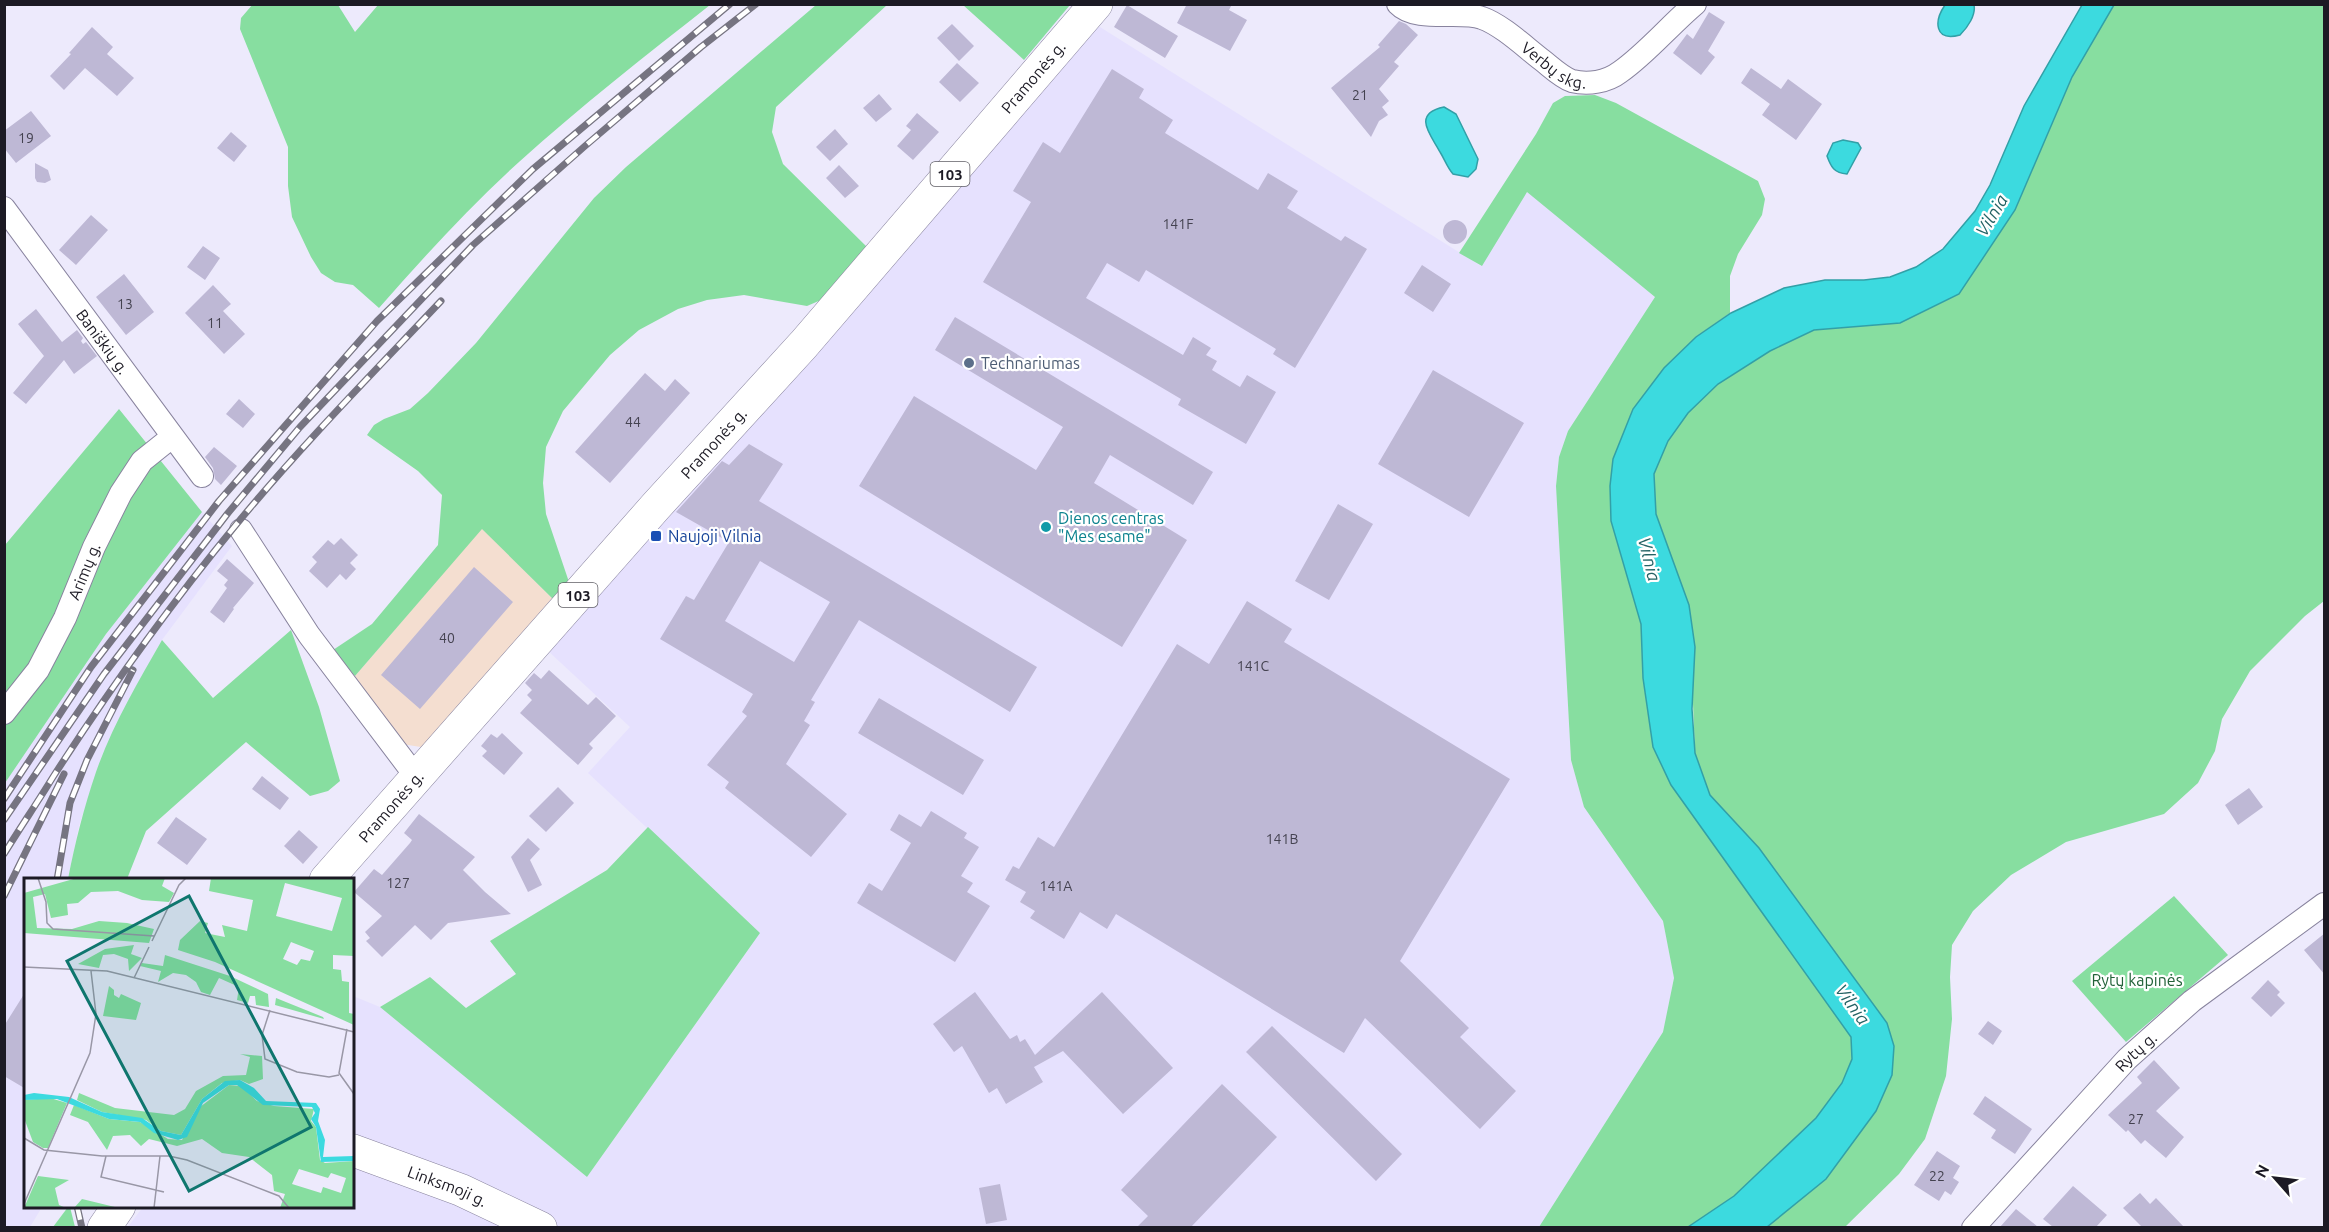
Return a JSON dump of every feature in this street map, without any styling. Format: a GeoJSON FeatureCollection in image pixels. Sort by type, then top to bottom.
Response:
{"type":"FeatureCollection","features":[{"type":"Feature","properties":{"kind":"main road","name":"Pramonės g."},"geometry":{"type":"LineString","coordinates":[[327,878],[656,506],[804,344],[1096,4]]}},
{"type":"Feature","properties":{"kind":"main road","name":"Linksmoji g."},"geometry":{"type":"LineString","coordinates":[[354,1151],[461,1190],[541,1227]]}},
{"type":"Feature","properties":{"kind":"main road"},"geometry":{"type":"LineString","coordinates":[[104,1227],[118,1208]]}},
{"type":"Feature","properties":{"kind":"street","name":"Verbų skg."},"geometry":{"type":"LineString","coordinates":[[1398,4],[1402,8],[1430,16],[1482,18],[1506,32],[1556,72],[1571,80],[1586,83],[1600,82],[1619,73],[1695,4]]}},
{"type":"Feature","properties":{"kind":"street","name":"Baniškių g."},"geometry":{"type":"LineString","coordinates":[[4,208],[202,476]]}},
{"type":"Feature","properties":{"kind":"street","name":"Arimų g."},"geometry":{"type":"LineString","coordinates":[[4,713],[38,670],[65,618],[94,547],[121,493],[142,461],[172,437]]}},
{"type":"Feature","properties":{"kind":"street"},"geometry":{"type":"LineString","coordinates":[[241,530],[309,635],[417,778]]}},
{"type":"Feature","properties":{"kind":"street","name":"Rytų g."},"geometry":{"type":"LineString","coordinates":[[1973,1227],[2127,1059],[2192,1001],[2325,904]]}},
{"type":"Feature","properties":{"kind":"shaded area"},"geometry":{"type":"Polygon","coordinates":[[[1092,22],[1481,266],[1527,191],[1655,297],[1568,431],[1559,457],[1556,486],[1571,760],[1584,807],[1663,921],[1674,978],[1663,1032],[1539,1227],[127,1228],[142,1208],[354,1208],[354,996],[380,1007],[587,1177],[760,933],[588,773],[630,727],[547,650],[1092,22]]]}},
{"type":"Feature","properties":{"kind":"shaded area"},"geometry":{"type":"Polygon","coordinates":[[[202,512],[232,546],[162,640],[128,702],[97,770],[79,826],[68,878],[24,878],[24,1208],[41,1208],[30,1227],[5,1228],[5,783],[106,634],[202,512]]]}},
{"type":"Feature","properties":{"kind":"shaded area"},"geometry":{"type":"Polygon","coordinates":[[[482,528],[555,601],[427,748],[402,744],[355,676],[482,528]]]}},
{"type":"Feature","properties":{"kind":"green space"},"geometry":{"type":"Polygon","coordinates":[[[253,4],[338,5],[355,32],[378,5],[710,5],[589,102],[500,179],[379,308],[353,285],[335,282],[321,273],[292,217],[288,186],[288,147],[240,29],[241,18],[253,4]]]}},
{"type":"Feature","properties":{"kind":"green space"},"geometry":{"type":"Polygon","coordinates":[[[816,5],[887,5],[776,107],[772,132],[783,164],[867,247],[821,300],[807,306],[744,295],[707,300],[678,309],[639,330],[610,355],[563,411],[546,447],[543,483],[546,514],[570,585],[555,601],[482,529],[355,676],[333,650],[372,624],[438,545],[442,495],[418,471],[367,435],[374,425],[410,409],[428,393],[476,343],[594,198],[626,167],[816,5]]]}},
{"type":"Feature","properties":{"kind":"green space"},"geometry":{"type":"Polygon","coordinates":[[[963,5],[1070,5],[1024,60],[963,5]]]}},
{"type":"Feature","properties":{"kind":"green space"},"geometry":{"type":"Polygon","coordinates":[[[2114,5],[2324,5],[2324,601],[2305,616],[2250,671],[2222,719],[2215,751],[2198,783],[2164,814],[2066,842],[2011,875],[1973,911],[1952,945],[1950,977],[1952,1019],[1946,1076],[1925,1139],[1899,1174],[1845,1227],[1767,1227],[1826,1179],[1876,1111],[1892,1075],[1893,1046],[1887,1023],[1759,848],[1710,795],[1695,753],[1689,606],[1656,514],[1654,474],[1668,441],[1688,413],[1718,384],[1770,351],[1814,330],[1900,323],[1959,294],[2015,210],[2072,77],[2114,5]]]}},
{"type":"Feature","properties":{"kind":"green space"},"geometry":{"type":"Polygon","coordinates":[[[1595,95],[1616,103],[1758,181],[1765,199],[1762,215],[1738,254],[1730,276],[1730,313],[1696,337],[1664,368],[1633,409],[1611,521],[1641,624],[1643,678],[1653,747],[1671,785],[1851,1037],[1853,1059],[1842,1083],[1816,1118],[1734,1196],[1688,1227],[1539,1227],[1663,1032],[1674,978],[1663,921],[1584,807],[1571,760],[1556,486],[1559,457],[1568,431],[1655,297],[1527,192],[1482,266],[1459,253],[1536,134],[1553,103],[1565,96],[1595,95]]]}},
{"type":"Feature","properties":{"kind":"green space"},"geometry":{"type":"Polygon","coordinates":[[[119,409],[202,512],[106,634],[5,783],[5,545],[119,409]]]}},
{"type":"Feature","properties":{"kind":"green space"},"geometry":{"type":"Polygon","coordinates":[[[291,630],[319,707],[340,781],[328,791],[310,796],[246,742],[146,831],[127,878],[68,878],[84,812],[102,755],[126,704],[162,640],[213,698],[291,630]]]}},
{"type":"Feature","properties":{"kind":"green space"},"geometry":{"type":"Polygon","coordinates":[[[648,827],[760,933],[587,1177],[380,1007],[430,977],[466,1008],[516,974],[490,941],[607,870],[648,827]]]}},
{"type":"Feature","properties":{"kind":"green space","name":"Rytų kapinės"},"geometry":{"type":"Polygon","coordinates":[[[2174,896],[2228,955],[2126,1042],[2072,981],[2174,896]]]}},
{"type":"Feature","properties":{"kind":"green space"},"geometry":{"type":"Polygon","coordinates":[[[67,1208],[70,1208],[75,1227],[53,1227],[67,1208]]]}},
{"type":"Feature","properties":{"kind":"water"},"geometry":{"type":"Polygon","coordinates":[[[1945,5],[1974,5],[1971,21],[1960,35],[1945,36],[1939,29],[1939,17],[1945,5]]]}},
{"type":"Feature","properties":{"kind":"water","name":"Vilnia"},"geometry":{"type":"Polygon","coordinates":[[[2082,5],[2114,5],[2072,77],[2015,210],[1959,294],[1900,323],[1814,330],[1770,351],[1718,384],[1688,413],[1668,441],[1654,474],[1656,514],[1689,605],[1695,647],[1692,709],[1695,753],[1710,795],[1759,848],[1887,1023],[1894,1046],[1892,1075],[1876,1111],[1826,1179],[1767,1227],[1688,1227],[1734,1196],[1816,1118],[1842,1083],[1852,1059],[1851,1037],[1671,785],[1653,747],[1643,678],[1641,624],[1611,521],[1610,486],[1613,459],[1633,409],[1664,368],[1696,337],[1731,313],[1784,288],[1825,280],[1890,277],[1916,267],[1943,249],[1975,211],[1990,185],[2024,106],[2082,5]]]}},
{"type":"Feature","properties":{"kind":"water"},"geometry":{"type":"Polygon","coordinates":[[[1444,107],[1456,114],[1478,159],[1476,169],[1468,177],[1453,174],[1426,126],[1428,115],[1444,107]]]}},
{"type":"Feature","properties":{"kind":"water"},"geometry":{"type":"Polygon","coordinates":[[[1843,140],[1858,143],[1861,148],[1847,174],[1834,169],[1827,156],[1833,143],[1843,140]]]}},
{"type":"Feature","properties":{"kind":"building"},"geometry":{"type":"Polygon","coordinates":[[[1187,4],[1232,4],[1229,10],[1247,20],[1230,51],[1177,23],[1187,4]]]}},
{"type":"Feature","properties":{"kind":"building"},"geometry":{"type":"Polygon","coordinates":[[[1127,5],[1178,36],[1165,58],[1114,27],[1127,5]]]}},
{"type":"Feature","properties":{"kind":"building"},"geometry":{"type":"Polygon","coordinates":[[[1709,12],[1725,22],[1708,51],[1715,57],[1701,75],[1673,53],[1687,34],[1693,39],[1709,12]]]}},
{"type":"Feature","properties":{"kind":"building"},"geometry":{"type":"Polygon","coordinates":[[[1399,21],[1418,35],[1394,62],[1399,66],[1379,89],[1389,101],[1382,107],[1388,115],[1379,121],[1371,137],[1331,88],[1380,47],[1378,45],[1399,21]]]}},
{"type":"Feature","properties":{"kind":"building"},"geometry":{"type":"Polygon","coordinates":[[[952,24],[974,46],[959,61],[937,38],[952,24]]]}},
{"type":"Feature","properties":{"kind":"building"},"geometry":{"type":"Polygon","coordinates":[[[92,27],[113,47],[107,54],[134,78],[117,96],[85,68],[64,90],[50,76],[92,27]]]}},
{"type":"Feature","properties":{"kind":"building"},"geometry":{"type":"Polygon","coordinates":[[[957,63],[979,83],[960,102],[939,82],[957,63]]]}},
{"type":"Feature","properties":{"kind":"building"},"geometry":{"type":"Polygon","coordinates":[[[1751,68],[1781,89],[1788,79],[1822,104],[1796,140],[1762,115],[1770,104],[1741,83],[1751,68]]]}},
{"type":"Feature","properties":{"kind":"building"},"geometry":{"type":"Polygon","coordinates":[[[1112,69],[1144,89],[1139,98],[1173,120],[1165,133],[1258,190],[1268,173],[1298,191],[1287,208],[1341,241],[1345,236],[1367,249],[1295,368],[1273,354],[1276,349],[1146,270],[1139,282],[1107,263],[1086,298],[1183,355],[1193,337],[1211,348],[1206,355],[1217,361],[1212,370],[1240,387],[1247,375],[1276,392],[1246,444],[1178,405],[1181,399],[983,282],[1031,202],[1013,191],[1043,142],[1060,153],[1112,69]]]}},
{"type":"Feature","properties":{"kind":"building"},"geometry":{"type":"Polygon","coordinates":[[[879,94],[892,109],[876,122],[863,108],[879,94]]]}},
{"type":"Feature","properties":{"kind":"building"},"geometry":{"type":"Polygon","coordinates":[[[31,111],[51,136],[16,163],[4,148],[4,131],[31,111]]]}},
{"type":"Feature","properties":{"kind":"building"},"geometry":{"type":"Polygon","coordinates":[[[917,113],[939,132],[913,160],[897,146],[911,130],[906,126],[917,113]]]}},
{"type":"Feature","properties":{"kind":"building"},"geometry":{"type":"Polygon","coordinates":[[[835,129],[848,144],[830,161],[816,147],[835,129]]]}},
{"type":"Feature","properties":{"kind":"building"},"geometry":{"type":"Polygon","coordinates":[[[231,132],[247,146],[234,162],[217,148],[231,132]]]}},
{"type":"Feature","properties":{"kind":"building"},"geometry":{"type":"Polygon","coordinates":[[[35,163],[48,170],[51,180],[45,183],[37,182],[35,163]]]}},
{"type":"Feature","properties":{"kind":"building"},"geometry":{"type":"Polygon","coordinates":[[[839,165],[859,186],[845,198],[826,178],[839,165]]]}},
{"type":"Feature","properties":{"kind":"building"},"geometry":{"type":"Polygon","coordinates":[[[91,215],[108,230],[76,265],[59,250],[91,215]]]}},
{"type":"Feature","properties":{"kind":"building"},"geometry":{"type":"Polygon","coordinates":[[[1455,220],[1464,223],[1467,232],[1464,241],[1455,244],[1446,241],[1443,232],[1446,223],[1455,220]]]}},
{"type":"Feature","properties":{"kind":"building"},"geometry":{"type":"Polygon","coordinates":[[[203,246],[220,258],[205,280],[187,267],[203,246]]]}},
{"type":"Feature","properties":{"kind":"building"},"geometry":{"type":"Polygon","coordinates":[[[1422,265],[1451,284],[1433,312],[1404,293],[1422,265]]]}},
{"type":"Feature","properties":{"kind":"building"},"geometry":{"type":"Polygon","coordinates":[[[124,274],[154,312],[126,335],[96,297],[124,274]]]}},
{"type":"Feature","properties":{"kind":"building"},"geometry":{"type":"Polygon","coordinates":[[[213,285],[231,304],[223,311],[245,334],[224,354],[185,313],[213,285]]]}},
{"type":"Feature","properties":{"kind":"building"},"geometry":{"type":"Polygon","coordinates":[[[36,309],[62,342],[77,330],[83,338],[81,341],[83,344],[86,342],[97,356],[74,374],[64,360],[26,404],[13,393],[44,356],[18,324],[36,309]]]}},
{"type":"Feature","properties":{"kind":"building","name":"Dienos centras \"Mes esame\""},"geometry":{"type":"Polygon","coordinates":[[[955,317],[1213,472],[1193,505],[1110,455],[1094,483],[1187,540],[1122,647],[859,486],[914,396],[1036,470],[1063,427],[935,350],[955,317]]]}},
{"type":"Feature","properties":{"kind":"building"},"geometry":{"type":"Polygon","coordinates":[[[1433,370],[1524,423],[1469,517],[1378,464],[1433,370]]]}},
{"type":"Feature","properties":{"kind":"building"},"geometry":{"type":"Polygon","coordinates":[[[645,373],[665,391],[675,379],[690,393],[610,483],[575,452],[645,373]]]}},
{"type":"Feature","properties":{"kind":"building"},"geometry":{"type":"Polygon","coordinates":[[[239,399],[255,414],[243,428],[226,414],[239,399]]]}},
{"type":"Feature","properties":{"kind":"building"},"geometry":{"type":"Polygon","coordinates":[[[749,444],[783,464],[759,501],[1037,667],[1010,712],[859,620],[811,700],[815,702],[804,721],[810,725],[786,764],[847,814],[811,857],[725,788],[729,782],[707,765],[747,716],[742,712],[753,694],[660,639],[686,596],[694,600],[729,542],[676,512],[722,461],[729,465],[749,444]],[[760,561],[725,621],[794,662],[830,602],[760,561]]]}},
{"type":"Feature","properties":{"kind":"building"},"geometry":{"type":"Polygon","coordinates":[[[214,447],[237,466],[221,485],[215,479],[213,468],[205,457],[214,447]]]}},
{"type":"Feature","properties":{"kind":"building"},"geometry":{"type":"Polygon","coordinates":[[[1338,504],[1373,524],[1329,600],[1295,581],[1338,504]]]}},
{"type":"Feature","properties":{"kind":"building"},"geometry":{"type":"Polygon","coordinates":[[[341,538],[358,555],[350,563],[356,569],[346,580],[340,574],[327,588],[309,571],[317,562],[312,557],[328,540],[334,545],[341,538]]]}},
{"type":"Feature","properties":{"kind":"building"},"geometry":{"type":"Polygon","coordinates":[[[227,559],[254,583],[224,623],[210,612],[227,588],[224,585],[228,580],[217,571],[227,559]]]}},
{"type":"Feature","properties":{"kind":"building"},"geometry":{"type":"Polygon","coordinates":[[[474,567],[513,602],[420,709],[381,675],[474,567]]]}},
{"type":"Feature","properties":{"kind":"building"},"geometry":{"type":"Polygon","coordinates":[[[1247,601],[1292,629],[1284,642],[1510,779],[1400,961],[1469,1028],[1460,1037],[1516,1091],[1480,1129],[1365,1018],[1344,1053],[1116,914],[1107,929],[1080,912],[1064,939],[1030,918],[1035,911],[1020,902],[1026,892],[1005,880],[1013,866],[1019,869],[1038,837],[1054,847],[1177,644],[1209,664],[1247,601]]]}},
{"type":"Feature","properties":{"kind":"building"},"geometry":{"type":"Polygon","coordinates":[[[549,670],[588,705],[596,697],[616,716],[589,744],[593,748],[578,765],[520,713],[532,700],[527,695],[532,690],[525,683],[534,673],[541,679],[549,670]]]}},
{"type":"Feature","properties":{"kind":"building"},"geometry":{"type":"Polygon","coordinates":[[[879,698],[984,760],[963,795],[858,733],[879,698]]]}},
{"type":"Feature","properties":{"kind":"building"},"geometry":{"type":"Polygon","coordinates":[[[502,733],[523,753],[504,775],[482,756],[487,751],[481,746],[491,734],[497,738],[502,733]]]}},
{"type":"Feature","properties":{"kind":"building"},"geometry":{"type":"Polygon","coordinates":[[[262,776],[289,798],[280,810],[252,789],[262,776]]]}},
{"type":"Feature","properties":{"kind":"building"},"geometry":{"type":"Polygon","coordinates":[[[558,787],[574,803],[546,832],[529,816],[558,787]]]}},
{"type":"Feature","properties":{"kind":"building"},"geometry":{"type":"Polygon","coordinates":[[[2249,788],[2263,807],[2238,825],[2225,805],[2249,788]]]}},
{"type":"Feature","properties":{"kind":"building"},"geometry":{"type":"Polygon","coordinates":[[[931,811],[967,833],[964,838],[979,847],[961,876],[973,883],[967,892],[990,906],[955,962],[857,903],[869,883],[882,891],[911,843],[890,830],[899,814],[921,827],[931,811]]]}},
{"type":"Feature","properties":{"kind":"building"},"geometry":{"type":"Polygon","coordinates":[[[419,814],[475,857],[463,870],[511,914],[448,923],[431,940],[415,925],[382,957],[366,941],[370,938],[365,932],[382,916],[354,892],[374,869],[382,875],[410,843],[412,840],[404,833],[419,814]]]}},
{"type":"Feature","properties":{"kind":"building"},"geometry":{"type":"Polygon","coordinates":[[[176,817],[207,839],[187,865],[157,843],[176,817]]]}},
{"type":"Feature","properties":{"kind":"building"},"geometry":{"type":"Polygon","coordinates":[[[299,830],[318,847],[303,864],[284,846],[299,830]]]}},
{"type":"Feature","properties":{"kind":"building"},"geometry":{"type":"Polygon","coordinates":[[[528,838],[540,849],[530,860],[542,885],[528,892],[511,857],[528,838]]]}},
{"type":"Feature","properties":{"kind":"building"},"geometry":{"type":"Polygon","coordinates":[[[2325,933],[2325,975],[2304,950],[2325,933]]]}},
{"type":"Feature","properties":{"kind":"building"},"geometry":{"type":"Polygon","coordinates":[[[2268,980],[2280,992],[2277,995],[2285,1003],[2271,1017],[2251,998],[2268,980]]]}},
{"type":"Feature","properties":{"kind":"building"},"geometry":{"type":"Polygon","coordinates":[[[975,992],[1010,1039],[1017,1035],[1020,1042],[1025,1039],[1035,1055],[1102,992],[1173,1068],[1123,1114],[1063,1051],[1034,1067],[1043,1082],[1006,1104],[997,1088],[989,1093],[962,1046],[954,1052],[933,1024],[975,992]]]}},
{"type":"Feature","properties":{"kind":"building"},"geometry":{"type":"Polygon","coordinates":[[[24,994],[24,1088],[4,1076],[4,1026],[24,994]]]}},
{"type":"Feature","properties":{"kind":"building"},"geometry":{"type":"Polygon","coordinates":[[[1988,1021],[2002,1031],[1993,1045],[1978,1034],[1988,1021]]]}},
{"type":"Feature","properties":{"kind":"building"},"geometry":{"type":"Polygon","coordinates":[[[1272,1026],[1402,1154],[1376,1181],[1246,1052],[1272,1026]]]}},
{"type":"Feature","properties":{"kind":"building"},"geometry":{"type":"Polygon","coordinates":[[[2154,1060],[2180,1088],[2156,1111],[2184,1137],[2166,1158],[2145,1140],[2141,1144],[2128,1130],[2126,1132],[2108,1115],[2142,1083],[2137,1077],[2154,1060]]]}},
{"type":"Feature","properties":{"kind":"building"},"geometry":{"type":"Polygon","coordinates":[[[1222,1084],[1277,1137],[1191,1227],[1137,1227],[1148,1216],[1121,1190],[1222,1084]]]}},
{"type":"Feature","properties":{"kind":"building"},"geometry":{"type":"Polygon","coordinates":[[[1985,1096],[2032,1129],[2015,1154],[1991,1138],[1996,1130],[1973,1114],[1985,1096]]]}},
{"type":"Feature","properties":{"kind":"building"},"geometry":{"type":"Polygon","coordinates":[[[1937,1151],[1960,1166],[1953,1178],[1959,1182],[1951,1195],[1945,1191],[1939,1201],[1914,1185],[1937,1151]]]}},
{"type":"Feature","properties":{"kind":"building"},"geometry":{"type":"Polygon","coordinates":[[[1000,1184],[1007,1220],[986,1224],[979,1188],[1000,1184]]]}},
{"type":"Feature","properties":{"kind":"building"},"geometry":{"type":"Polygon","coordinates":[[[2073,1186],[2107,1215],[2096,1227],[2053,1227],[2043,1219],[2073,1186]]]}},
{"type":"Feature","properties":{"kind":"building"},"geometry":{"type":"Polygon","coordinates":[[[2140,1193],[2150,1204],[2156,1198],[2184,1227],[2142,1227],[2123,1208],[2140,1193]]]}},
{"type":"Feature","properties":{"kind":"building"},"geometry":{"type":"Polygon","coordinates":[[[2016,1209],[2038,1227],[2000,1227],[2016,1209]]]}},
{"type":"Feature","properties":{"kind":"railway"},"geometry":{"type":"LineString","coordinates":[[4,799],[91,667],[219,501],[377,321],[533,169],[730,4]]}},
{"type":"Feature","properties":{"kind":"railway"},"geometry":{"type":"LineString","coordinates":[[4,820],[104,674],[228,513],[300,427],[473,245],[701,47],[756,4]]}},
{"type":"Feature","properties":{"kind":"railway"},"geometry":{"type":"LineString","coordinates":[[4,854],[118,680],[211,556],[310,440],[441,301]]}},
{"type":"Feature","properties":{"kind":"railway"},"geometry":{"type":"LineString","coordinates":[[57,878],[70,803],[87,760],[133,670]]}},
{"type":"Feature","properties":{"kind":"railway"},"geometry":{"type":"LineString","coordinates":[[4,896],[64,774]]}},
{"type":"Feature","properties":{"kind":"railway"},"geometry":{"type":"LineString","coordinates":[[77,1208],[82,1228]]}},
{"type":"Feature","properties":{"kind":"place","name":"Technariumas"},"geometry":{"type":"Point","coordinates":[969,363]}},
{"type":"Feature","properties":{"kind":"place","name":"Dienos centras \"Mes esame\""},"geometry":{"type":"Point","coordinates":[1046,527]}},
{"type":"Feature","properties":{"kind":"place","name":"Naujoji Vilnia"},"geometry":{"type":"Point","coordinates":[656,536]}}]}
